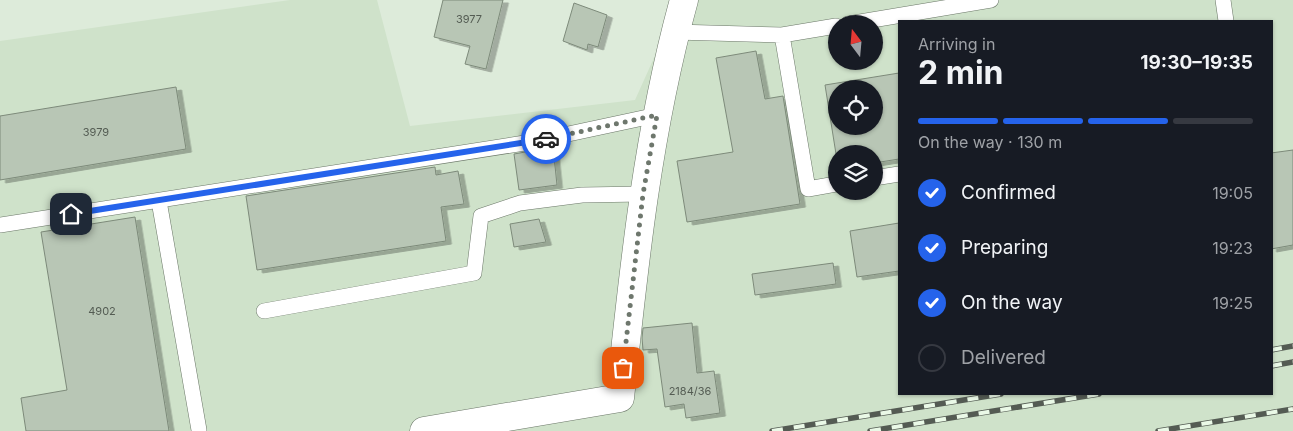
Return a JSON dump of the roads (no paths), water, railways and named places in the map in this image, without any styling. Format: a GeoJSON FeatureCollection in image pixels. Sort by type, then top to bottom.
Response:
{"type":"FeatureCollection","features":[{"type":"Feature","properties":{"kind":"street"},"geometry":{"type":"LineString","coordinates":[[424,431],[620,398],[643,194],[657,115],[684,0]]}},
{"type":"Feature","properties":{"kind":"lane"},"geometry":{"type":"LineString","coordinates":[[883,18],[991,0]]}},
{"type":"Feature","properties":{"kind":"lane"},"geometry":{"type":"LineString","coordinates":[[1223,0],[1226,20]]}},
{"type":"Feature","properties":{"kind":"lane"},"geometry":{"type":"LineString","coordinates":[[676,32],[782,35],[828,27]]}},
{"type":"Feature","properties":{"kind":"lane"},"geometry":{"type":"LineString","coordinates":[[782,35],[808,189],[828,185]]}},
{"type":"Feature","properties":{"kind":"lane"},"geometry":{"type":"LineString","coordinates":[[0,225],[531,142],[657,115]]}},
{"type":"Feature","properties":{"kind":"lane"},"geometry":{"type":"LineString","coordinates":[[883,177],[898,174]]}},
{"type":"Feature","properties":{"kind":"lane"},"geometry":{"type":"LineString","coordinates":[[264,311],[474,273],[481,216],[520,203],[582,195],[643,194]]}},
{"type":"Feature","properties":{"kind":"lane"},"geometry":{"type":"LineString","coordinates":[[159,200],[199,430]]}},
{"type":"Feature","properties":{"kind":"railway"},"geometry":{"type":"LineString","coordinates":[[1273,350],[1293,346]]}},
{"type":"Feature","properties":{"kind":"railway"},"geometry":{"type":"LineString","coordinates":[[1273,366],[1293,362]]}},
{"type":"Feature","properties":{"kind":"railway"},"geometry":{"type":"LineString","coordinates":[[772,431],[995,395]]}},
{"type":"Feature","properties":{"kind":"railway"},"geometry":{"type":"LineString","coordinates":[[870,431],[1093,395]]}},
{"type":"Feature","properties":{"kind":"railway"},"geometry":{"type":"LineString","coordinates":[[1158,431],[1293,409]]}}]}
